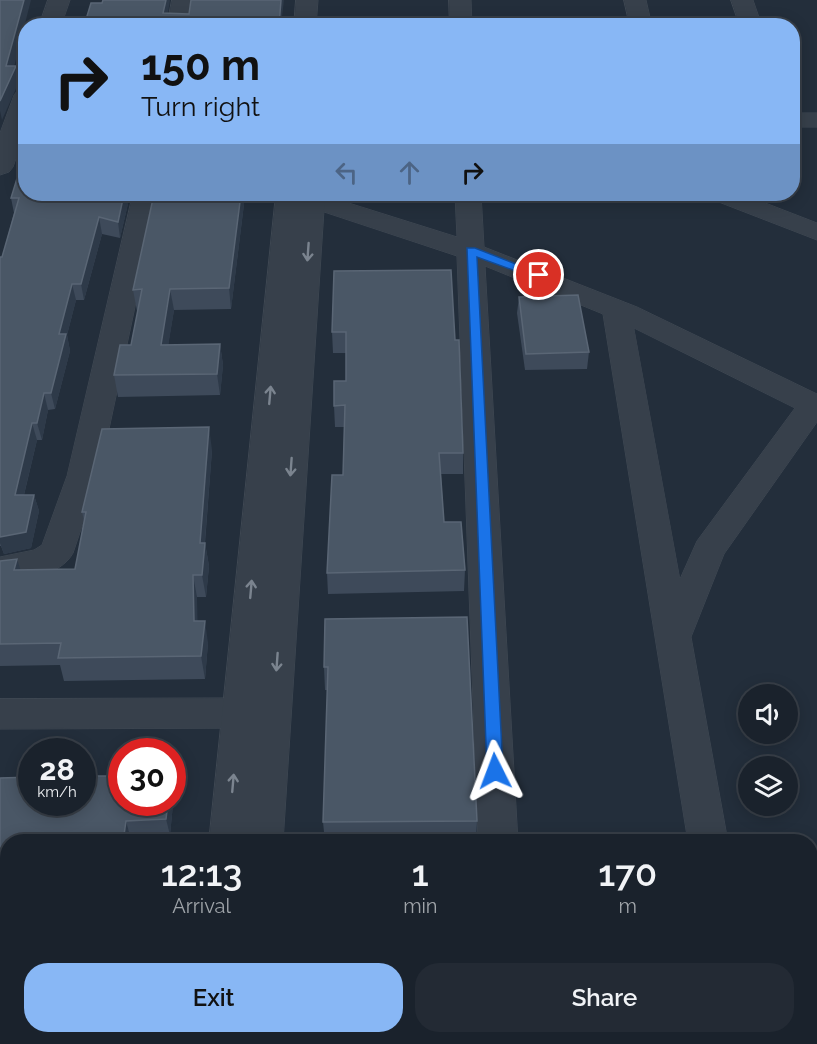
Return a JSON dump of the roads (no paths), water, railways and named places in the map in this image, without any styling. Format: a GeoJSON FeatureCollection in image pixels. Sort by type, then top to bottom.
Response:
{"type":"FeatureCollection","features":[{"type":"Feature","properties":{"kind":"street"},"geometry":{"type":"LineString","coordinates":[[53,18],[59,0]]}},
{"type":"Feature","properties":{"kind":"street"},"geometry":{"type":"LineString","coordinates":[[180,18],[183,0]]}},
{"type":"Feature","properties":{"kind":"street"},"geometry":{"type":"LineString","coordinates":[[306,18],[307,0]]}},
{"type":"Feature","properties":{"kind":"street"},"geometry":{"type":"LineString","coordinates":[[325,18],[326,0]]}},
{"type":"Feature","properties":{"kind":"street"},"geometry":{"type":"LineString","coordinates":[[459,0],[460,18]]}},
{"type":"Feature","properties":{"kind":"street"},"geometry":{"type":"LineString","coordinates":[[635,0],[639,18]]}},
{"type":"Feature","properties":{"kind":"street"},"geometry":{"type":"LineString","coordinates":[[742,0],[749,18]]}},
{"type":"Feature","properties":{"kind":"street"},"geometry":{"type":"LineString","coordinates":[[0,167],[18,120]]}},
{"type":"Feature","properties":{"kind":"street"},"geometry":{"type":"LineString","coordinates":[[800,120],[817,120]]}},
{"type":"Feature","properties":{"kind":"street"},"geometry":{"type":"LineString","coordinates":[[0,570],[43,561],[56,553],[83,476],[144,201]]}},
{"type":"Feature","properties":{"kind":"street"},"geometry":{"type":"LineString","coordinates":[[231,834],[256,713],[301,201]]}},
{"type":"Feature","properties":{"kind":"street"},"geometry":{"type":"LineString","coordinates":[[322,201],[383,219],[539,275],[748,370],[815,406],[709,550],[673,637]]}},
{"type":"Feature","properties":{"kind":"street"},"geometry":{"type":"LineString","coordinates":[[468,201],[498,834]]}},
{"type":"Feature","properties":{"kind":"street"},"geometry":{"type":"LineString","coordinates":[[738,201],[817,232]]}},
{"type":"Feature","properties":{"kind":"street"},"geometry":{"type":"LineString","coordinates":[[617,310],[707,834]]}},
{"type":"Feature","properties":{"kind":"street"},"geometry":{"type":"LineString","coordinates":[[0,714],[256,713]]}},
{"type":"Feature","properties":{"kind":"street"},"geometry":{"type":"LineString","coordinates":[[256,713],[263,834]]}}]}
